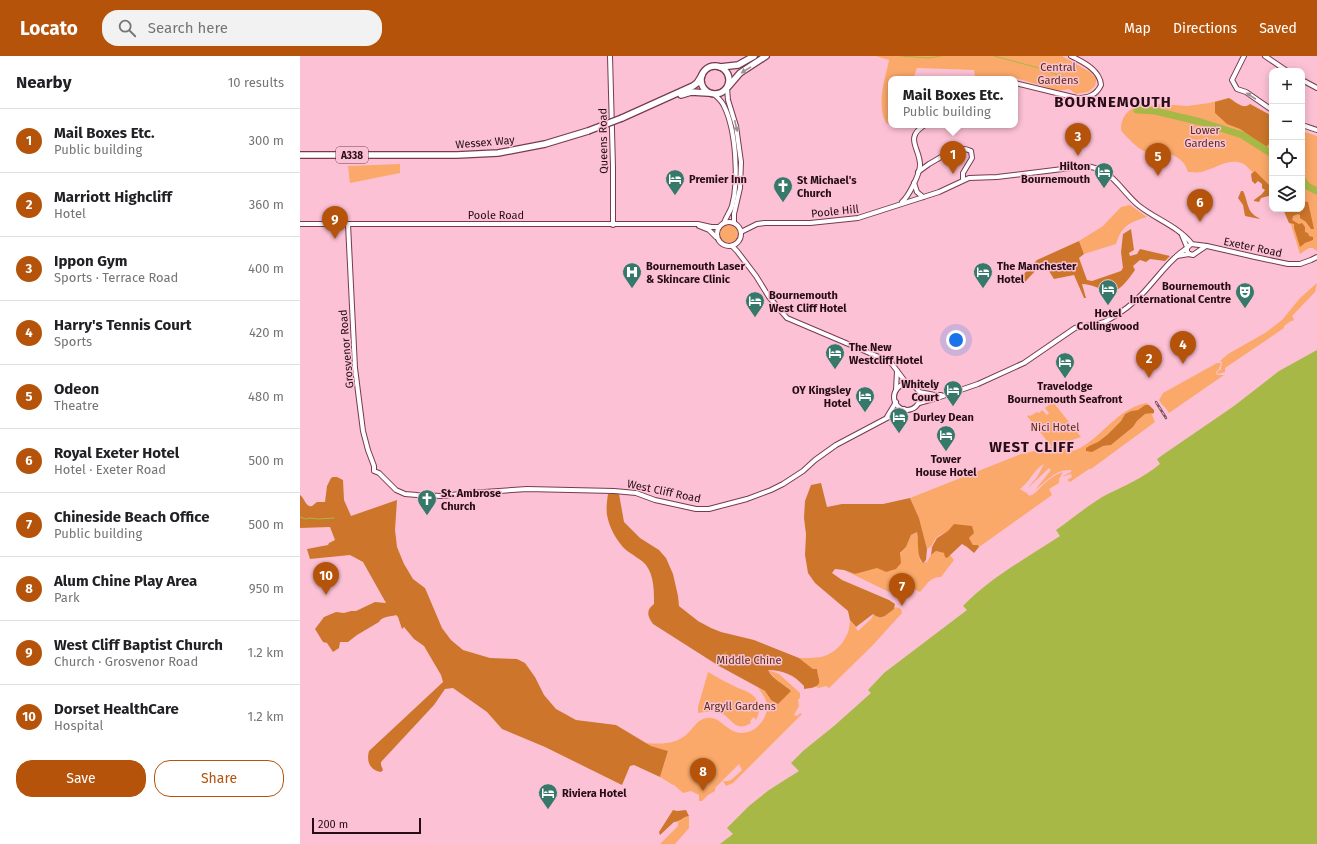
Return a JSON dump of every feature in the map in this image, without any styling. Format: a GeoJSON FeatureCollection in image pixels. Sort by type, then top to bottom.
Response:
{"type":"FeatureCollection","features":[{"type":"Feature","properties":{"kind":"highway"},"geometry":{"type":"LineString","coordinates":[[754,56],[738,65],[720,67],[715,66],[705,71],[702,75],[701,81],[703,87],[712,94],[720,94],[740,73],[766,56]]}},
{"type":"Feature","properties":{"kind":"highway"},"geometry":{"type":"LineString","coordinates":[[720,67],[728,75],[729,80],[727,88]]}},
{"type":"Feature","properties":{"kind":"highway","name":"Wessex Way"},"geometry":{"type":"LineString","coordinates":[[300,155],[411,155],[507,152],[545,144],[588,131],[622,118],[693,86],[702,75]]}},
{"type":"Feature","properties":{"kind":"highway","name":"Wessex Way"},"geometry":{"type":"LineString","coordinates":[[664,100],[691,92],[712,94]]}},
{"type":"Feature","properties":{"kind":"street","name":"Queens Road"},"geometry":{"type":"LineString","coordinates":[[610,56],[614,225]]}},
{"type":"Feature","properties":{"kind":"street"},"geometry":{"type":"LineString","coordinates":[[1018,84],[1077,98],[1092,96],[1100,88],[1101,81],[1099,77],[1093,69],[1071,56]]}},
{"type":"Feature","properties":{"kind":"street"},"geometry":{"type":"LineString","coordinates":[[1244,56],[1232,80],[1237,89],[1246,92],[1269,108]]}},
{"type":"Feature","properties":{"kind":"street"},"geometry":{"type":"LineString","coordinates":[[1265,56],[1283,68]]}},
{"type":"Feature","properties":{"kind":"street"},"geometry":{"type":"LineString","coordinates":[[1305,82],[1317,88]]}},
{"type":"Feature","properties":{"kind":"street"},"geometry":{"type":"LineString","coordinates":[[727,88],[728,100],[736,126],[741,162],[740,188],[734,214],[734,223]]}},
{"type":"Feature","properties":{"kind":"street"},"geometry":{"type":"LineString","coordinates":[[712,94],[724,105],[734,142],[736,162],[735,187],[732,207],[724,223],[719,227],[716,233],[717,239],[724,245],[732,246],[737,251],[769,297],[787,318],[892,364],[907,384]]}},
{"type":"Feature","properties":{"kind":"street"},"geometry":{"type":"LineString","coordinates":[[1305,126],[1317,130]]}},
{"type":"Feature","properties":{"kind":"street"},"geometry":{"type":"LineString","coordinates":[[896,205],[909,194],[920,166],[914,141],[916,133],[920,128]]}},
{"type":"Feature","properties":{"kind":"street"},"geometry":{"type":"LineString","coordinates":[[918,172],[953,150],[961,148],[971,151],[972,158],[963,173],[963,180],[970,178],[997,177],[1087,166],[1099,169],[1105,172],[1122,187],[1137,204],[1186,236],[1197,251],[1193,255],[1189,254],[1176,256]]}},
{"type":"Feature","properties":{"kind":"street","name":"Poole Hill"},"geometry":{"type":"LineString","coordinates":[[741,232],[757,224],[797,223],[858,218],[945,190],[963,180]]}},
{"type":"Feature","properties":{"kind":"street"},"geometry":{"type":"LineString","coordinates":[[914,183],[914,200]]}},
{"type":"Feature","properties":{"kind":"street"},"geometry":{"type":"LineString","coordinates":[[915,188],[923,197]]}},
{"type":"Feature","properties":{"kind":"street"},"geometry":{"type":"LineString","coordinates":[[909,194],[914,200]]}},
{"type":"Feature","properties":{"kind":"street"},"geometry":{"type":"LineString","coordinates":[[724,223],[734,223],[741,232],[739,240],[732,246]]}},
{"type":"Feature","properties":{"kind":"street","name":"Poole Road"},"geometry":{"type":"LineString","coordinates":[[300,224],[704,224],[712,227],[719,227]]}},
{"type":"Feature","properties":{"kind":"street","name":"Grosvenor Road"},"geometry":{"type":"LineString","coordinates":[[348,224],[355,368],[363,431],[374,466],[374,471]]}},
{"type":"Feature","properties":{"kind":"street","name":"Poole Road"},"geometry":{"type":"LineString","coordinates":[[693,225],[707,229],[717,239]]}},
{"type":"Feature","properties":{"kind":"street"},"geometry":{"type":"LineString","coordinates":[[1182,234],[1189,254]]}},
{"type":"Feature","properties":{"kind":"street"},"geometry":{"type":"LineString","coordinates":[[897,371],[896,402],[900,407],[909,410],[913,409],[919,403],[985,381],[1024,363],[1068,333],[1083,326],[1098,324],[1119,314],[1144,293],[1176,256],[1194,245]]}},
{"type":"Feature","properties":{"kind":"street","name":"Exeter Road"},"geometry":{"type":"LineString","coordinates":[[1194,245],[1207,246],[1266,260],[1295,264],[1317,257]]}},
{"type":"Feature","properties":{"kind":"street","name":"Exeter Road"},"geometry":{"type":"LineString","coordinates":[[1197,251],[1207,246]]}},
{"type":"Feature","properties":{"kind":"street"},"geometry":{"type":"LineString","coordinates":[[896,391],[899,387],[907,384],[915,386],[920,392],[935,395],[949,394]]}},
{"type":"Feature","properties":{"kind":"street"},"geometry":{"type":"LineString","coordinates":[[919,403],[920,392]]}},
{"type":"Feature","properties":{"kind":"street"},"geometry":{"type":"LineString","coordinates":[[887,418],[896,402]]}},
{"type":"Feature","properties":{"kind":"street","name":"West Cliff Road"},"geometry":{"type":"LineString","coordinates":[[374,471],[379,473],[396,490],[405,494],[417,496],[442,496],[527,489],[614,491],[636,493],[655,500],[696,509],[709,509],[747,499],[783,484],[803,472],[815,460],[836,445],[904,409]]}},
{"type":"Feature","properties":{"kind":"green space","name":"Central Gardens"},"geometry":{"type":"Polygon","coordinates":[[[876,56],[1062,56],[1090,72],[1096,78],[1096,82],[1095,86],[1088,92],[1076,94],[1069,89],[1057,91],[1018,79],[1018,76],[975,76],[974,70],[917,68],[914,76],[888,76],[888,124],[886,123],[883,115],[882,92],[889,60],[876,56]]]}},
{"type":"Feature","properties":{"kind":"green space","name":"Lower Gardens"},"geometry":{"type":"Polygon","coordinates":[[[1229,98],[1242,106],[1247,106],[1250,104],[1269,114],[1269,188],[1244,164],[1238,162],[1222,164],[1201,172],[1188,172],[1180,159],[1167,153],[1144,151],[1133,143],[1121,130],[1125,115],[1132,109],[1146,103],[1149,106],[1161,104],[1187,106],[1229,98]]]}},
{"type":"Feature","properties":{"kind":"green space"},"geometry":{"type":"Polygon","coordinates":[[[1229,98],[1242,106],[1247,106],[1250,104],[1269,114],[1269,144],[1266,147],[1240,129],[1227,124],[1215,113],[1215,102],[1229,98]]]}},
{"type":"Feature","properties":{"kind":"green space"},"geometry":{"type":"Polygon","coordinates":[[[1305,132],[1317,136],[1317,251],[1313,248],[1309,248],[1300,254],[1287,212],[1305,212],[1305,132]]]}},
{"type":"Feature","properties":{"kind":"green space"},"geometry":{"type":"Polygon","coordinates":[[[400,164],[400,173],[350,183],[348,166],[400,164]]]}},
{"type":"Feature","properties":{"kind":"green space"},"geometry":{"type":"Polygon","coordinates":[[[1255,171],[1269,185],[1269,196],[1261,198],[1259,202],[1254,200],[1265,190],[1262,188],[1262,184],[1258,181],[1255,184],[1252,181],[1251,174],[1255,171]]]}},
{"type":"Feature","properties":{"kind":"green space"},"geometry":{"type":"Polygon","coordinates":[[[1241,191],[1243,191],[1248,207],[1252,213],[1260,219],[1245,216],[1243,205],[1238,198],[1241,191]]]}},
{"type":"Feature","properties":{"kind":"green space"},"geometry":{"type":"Polygon","coordinates":[[[1305,202],[1308,202],[1314,229],[1311,229],[1298,214],[1293,216],[1292,220],[1299,224],[1302,223],[1305,227],[1305,232],[1308,233],[1309,236],[1313,237],[1313,240],[1300,247],[1294,224],[1289,223],[1284,212],[1305,212],[1305,202]]]}},
{"type":"Feature","properties":{"kind":"green space"},"geometry":{"type":"Polygon","coordinates":[[[1130,205],[1147,217],[1135,221],[1127,226],[1121,233],[1116,244],[1084,254],[1079,241],[1103,226],[1121,207],[1130,205]]]}},
{"type":"Feature","properties":{"kind":"green space"},"geometry":{"type":"Polygon","coordinates":[[[729,223],[736,226],[739,233],[736,240],[729,243],[722,240],[719,233],[722,226],[729,223]]]}},
{"type":"Feature","properties":{"kind":"green space"},"geometry":{"type":"Polygon","coordinates":[[[1131,229],[1134,250],[1129,253],[1130,256],[1137,254],[1140,249],[1170,256],[1165,261],[1150,259],[1146,262],[1140,260],[1133,266],[1135,270],[1123,285],[1115,291],[1110,292],[1091,285],[1082,284],[1086,298],[1084,298],[1074,275],[1054,279],[1047,268],[1037,269],[1024,283],[1020,278],[1037,260],[1079,241],[1084,254],[1079,258],[1087,280],[1092,281],[1121,271],[1123,268],[1121,252],[1123,234],[1131,229]]]}},
{"type":"Feature","properties":{"kind":"green space"},"geometry":{"type":"Polygon","coordinates":[[[1317,283],[1315,292],[1292,316],[1294,319],[1293,321],[1225,368],[1225,372],[1218,374],[1217,372],[1221,369],[1222,362],[1220,361],[1228,354],[1265,333],[1282,320],[1300,298],[1317,283]]]}},
{"type":"Feature","properties":{"kind":"green space"},"geometry":{"type":"Polygon","coordinates":[[[1217,363],[1221,363],[1216,372],[1217,375],[1224,375],[1169,413],[1161,404],[1159,400],[1163,393],[1217,363]]]}},
{"type":"Feature","properties":{"kind":"green space","name":"Nici Hotel"},"geometry":{"type":"Polygon","coordinates":[[[1053,402],[1081,437],[1057,445],[1064,444],[1067,453],[1085,445],[1121,415],[1138,405],[1147,403],[1149,405],[1145,405],[1138,410],[1125,414],[1121,421],[1107,435],[1098,443],[1091,445],[1099,448],[1111,445],[1133,427],[1145,414],[1154,413],[1152,415],[1155,422],[1091,469],[1070,482],[1067,480],[1072,477],[1071,474],[1061,477],[1071,472],[1071,470],[1065,470],[1055,474],[1035,490],[1051,470],[1049,468],[1027,489],[1037,477],[1044,464],[1041,466],[1020,489],[1029,496],[1035,493],[1050,479],[1063,472],[1059,479],[1059,483],[1049,489],[1052,495],[979,547],[978,545],[973,545],[969,538],[972,535],[949,532],[937,537],[931,547],[927,549],[919,518],[910,498],[1021,454],[1052,447],[1027,416],[1037,412],[1039,413],[1042,410],[1047,415],[1049,413],[1045,408],[1053,402]]]}},
{"type":"Feature","properties":{"kind":"green space"},"geometry":{"type":"Polygon","coordinates":[[[1145,405],[1149,405],[1154,410],[1154,413],[1145,414],[1133,427],[1111,445],[1103,446],[1092,452],[1086,451],[1086,448],[1098,442],[1107,435],[1121,421],[1125,414],[1138,410],[1145,405]]]}},
{"type":"Feature","properties":{"kind":"green space"},"geometry":{"type":"Polygon","coordinates":[[[333,477],[343,480],[344,500],[351,516],[397,500],[395,530],[397,547],[404,564],[413,579],[425,588],[442,628],[451,640],[463,650],[490,658],[517,659],[525,663],[535,677],[544,695],[556,709],[576,720],[616,725],[651,746],[668,751],[660,777],[634,765],[630,766],[622,785],[545,747],[502,729],[487,712],[453,688],[445,689],[434,705],[381,762],[383,770],[381,772],[374,769],[370,765],[368,759],[369,751],[443,682],[441,675],[424,646],[414,639],[404,627],[402,629],[396,615],[380,620],[348,642],[340,642],[339,648],[333,652],[327,643],[323,642],[315,629],[324,617],[336,612],[344,613],[356,611],[375,602],[386,603],[363,562],[350,555],[310,559],[307,549],[328,545],[335,540],[330,527],[300,528],[300,495],[310,506],[313,506],[317,502],[325,502],[327,486],[333,477]]]}},
{"type":"Feature","properties":{"kind":"green space"},"geometry":{"type":"Polygon","coordinates":[[[821,483],[827,507],[842,504],[883,504],[910,498],[919,518],[927,549],[926,560],[923,563],[919,556],[917,532],[911,535],[906,547],[900,553],[901,563],[896,569],[886,572],[877,568],[855,574],[844,570],[835,569],[832,573],[842,580],[895,604],[894,609],[886,615],[879,617],[873,614],[856,627],[850,620],[848,611],[815,583],[808,573],[805,555],[805,501],[811,485],[821,483]]]}},
{"type":"Feature","properties":{"kind":"green space","name":"Middle Chine"},"geometry":{"type":"Polygon","coordinates":[[[608,494],[619,494],[624,522],[640,538],[659,550],[666,558],[673,574],[679,606],[698,621],[711,628],[754,640],[799,658],[813,669],[817,669],[819,684],[815,687],[804,689],[804,686],[792,676],[779,671],[768,670],[770,674],[791,691],[778,704],[771,700],[765,691],[719,666],[653,624],[648,613],[654,604],[654,588],[651,574],[646,565],[626,550],[614,534],[607,515],[608,494]]]}},
{"type":"Feature","properties":{"kind":"green space"},"geometry":{"type":"Polygon","coordinates":[[[954,524],[972,526],[974,533],[969,538],[973,545],[978,545],[979,547],[974,553],[962,544],[947,558],[945,557],[944,553],[936,551],[931,555],[932,547],[937,538],[948,531],[954,524]]]}},
{"type":"Feature","properties":{"kind":"green space"},"geometry":{"type":"Polygon","coordinates":[[[917,532],[920,561],[927,562],[931,555],[936,551],[944,553],[947,557],[950,555],[954,560],[941,577],[932,579],[920,592],[912,588],[911,589],[904,583],[891,593],[844,570],[855,574],[877,567],[886,572],[906,547],[911,535],[917,532]]]}},
{"type":"Feature","properties":{"kind":"green space"},"geometry":{"type":"Polygon","coordinates":[[[896,607],[901,609],[902,613],[872,646],[829,688],[826,686],[819,688],[816,687],[819,681],[817,669],[813,669],[799,658],[821,657],[833,652],[845,638],[848,632],[850,620],[858,631],[872,618],[873,614],[883,617],[896,607]]]}},
{"type":"Feature","properties":{"kind":"green space"},"geometry":{"type":"Polygon","coordinates":[[[768,670],[779,674],[800,693],[800,698],[798,700],[799,706],[794,715],[797,716],[800,713],[802,714],[733,783],[726,786],[723,781],[731,780],[742,770],[739,764],[715,788],[715,791],[702,801],[699,801],[699,795],[691,791],[683,793],[674,785],[660,777],[668,751],[645,743],[668,743],[678,740],[699,722],[707,718],[721,722],[733,731],[739,733],[745,733],[755,729],[763,721],[767,710],[766,701],[758,688],[765,691],[771,700],[787,687],[780,684],[768,670]]]}},
{"type":"Feature","properties":{"kind":"green space","name":"Argyll Gardens"},"geometry":{"type":"Polygon","coordinates":[[[708,672],[754,696],[759,706],[759,713],[756,720],[754,717],[750,721],[751,723],[746,726],[738,726],[718,712],[712,711],[698,713],[698,707],[708,672]]]}},
{"type":"Feature","properties":{"kind":"green space"},"geometry":{"type":"Polygon","coordinates":[[[673,810],[686,810],[689,816],[674,822],[660,835],[659,832],[673,810]]]}},
{"type":"Feature","properties":{"kind":"green space"},"geometry":{"type":"Polygon","coordinates":[[[689,816],[689,828],[675,844],[660,844],[678,826],[678,822],[689,816]]]}},
{"type":"Feature","properties":{"kind":"shaded area"},"geometry":{"type":"Polygon","coordinates":[[[1317,350],[1317,844],[720,844],[733,834],[727,828],[749,806],[769,790],[799,771],[791,763],[803,751],[871,693],[868,690],[884,673],[967,610],[963,606],[985,586],[1060,536],[1056,530],[1086,508],[1104,496],[1147,474],[1160,464],[1157,459],[1234,406],[1279,371],[1317,350]]]}},
{"type":"Feature","properties":{"kind":"waterway"},"geometry":{"type":"LineString","coordinates":[[901,56],[929,58],[941,56]]}},
{"type":"Feature","properties":{"kind":"waterway"},"geometry":{"type":"LineString","coordinates":[[994,56],[1039,68],[1078,82]]}},
{"type":"Feature","properties":{"kind":"waterway"},"geometry":{"type":"LineString","coordinates":[[1137,110],[1155,111],[1201,122],[1242,135],[1269,152]]}},
{"type":"Feature","properties":{"kind":"waterway"},"geometry":{"type":"LineString","coordinates":[[1305,183],[1307,186],[1317,191]]}},
{"type":"Feature","properties":{"kind":"waterway"},"geometry":{"type":"LineString","coordinates":[[300,517],[306,519],[334,518]]}},
{"type":"Feature","properties":{"kind":"waterway"},"geometry":{"type":"LineString","coordinates":[[719,666],[726,652]]}},
{"type":"Feature","properties":{"kind":"railway"},"geometry":{"type":"LineString","coordinates":[[1156,402],[1166,418]]}},
{"type":"Feature","properties":{"kind":"place","name":"Ippon Gym"},"geometry":{"type":"Point","coordinates":[1078,156]}},
{"type":"Feature","properties":{"kind":"place","name":"Mail Boxes Etc."},"geometry":{"type":"Point","coordinates":[953,174]}},
{"type":"Feature","properties":{"kind":"place","name":"Odeon"},"geometry":{"type":"Point","coordinates":[1158,176]}},
{"type":"Feature","properties":{"kind":"place","name":"Hilton Bournemouth"},"geometry":{"type":"Point","coordinates":[1104,189]}},
{"type":"Feature","properties":{"kind":"place","name":"Premier Inn"},"geometry":{"type":"Point","coordinates":[675,196]}},
{"type":"Feature","properties":{"kind":"place","name":"St Michael's Church"},"geometry":{"type":"Point","coordinates":[783,203]}},
{"type":"Feature","properties":{"kind":"place","name":"Royal Exeter Hotel"},"geometry":{"type":"Point","coordinates":[1200,222]}},
{"type":"Feature","properties":{"kind":"place","name":"West Cliff Baptist Church"},"geometry":{"type":"Point","coordinates":[335,239]}},
{"type":"Feature","properties":{"kind":"place","name":"Bournemouth Laser & Skincare Clinic"},"geometry":{"type":"Point","coordinates":[632,289]}},
{"type":"Feature","properties":{"kind":"place","name":"The Manchester Hotel"},"geometry":{"type":"Point","coordinates":[983,289]}},
{"type":"Feature","properties":{"kind":"place","name":"Hotel Collingwood"},"geometry":{"type":"Point","coordinates":[1108,306]}},
{"type":"Feature","properties":{"kind":"place","name":"Bournemouth International Centre"},"geometry":{"type":"Point","coordinates":[1245,309]}},
{"type":"Feature","properties":{"kind":"place","name":"Bournemouth West Cliff Hotel"},"geometry":{"type":"Point","coordinates":[755,318]}},
{"type":"Feature","properties":{"kind":"place","name":"Harry's Tennis Court"},"geometry":{"type":"Point","coordinates":[1183,364]}},
{"type":"Feature","properties":{"kind":"place","name":"The New Westcliff Hotel"},"geometry":{"type":"Point","coordinates":[835,370]}},
{"type":"Feature","properties":{"kind":"place","name":"Marriott Highcliff"},"geometry":{"type":"Point","coordinates":[1149,378]}},
{"type":"Feature","properties":{"kind":"place","name":"Travelodge Bournemouth Seafront"},"geometry":{"type":"Point","coordinates":[1065,379]}},
{"type":"Feature","properties":{"kind":"place","name":"Whitely Court"},"geometry":{"type":"Point","coordinates":[953,407]}},
{"type":"Feature","properties":{"kind":"place","name":"OY Kingsley Hotel"},"geometry":{"type":"Point","coordinates":[865,413]}},
{"type":"Feature","properties":{"kind":"place","name":"Durley Dean"},"geometry":{"type":"Point","coordinates":[899,434]}},
{"type":"Feature","properties":{"kind":"place","name":"Tower House Hotel"},"geometry":{"type":"Point","coordinates":[946,452]}},
{"type":"Feature","properties":{"kind":"place","name":"St. Ambrose Church"},"geometry":{"type":"Point","coordinates":[427,516]}},
{"type":"Feature","properties":{"kind":"place","name":"Dorset HealthCare"},"geometry":{"type":"Point","coordinates":[326,595]}},
{"type":"Feature","properties":{"kind":"place","name":"Chineside Beach Office"},"geometry":{"type":"Point","coordinates":[902,606]}},
{"type":"Feature","properties":{"kind":"place","name":"Alum Chine Play Area"},"geometry":{"type":"Point","coordinates":[703,791]}},
{"type":"Feature","properties":{"kind":"place","name":"Riviera Hotel"},"geometry":{"type":"Point","coordinates":[548,810]}},
{"type":"Feature","properties":{"kind":"district","name":"BOURNEMOUTH"},"geometry":{"type":"Point","coordinates":[1113,102]}},
{"type":"Feature","properties":{"kind":"district","name":"WEST CLIFF"},"geometry":{"type":"Point","coordinates":[1032,447]}}]}
